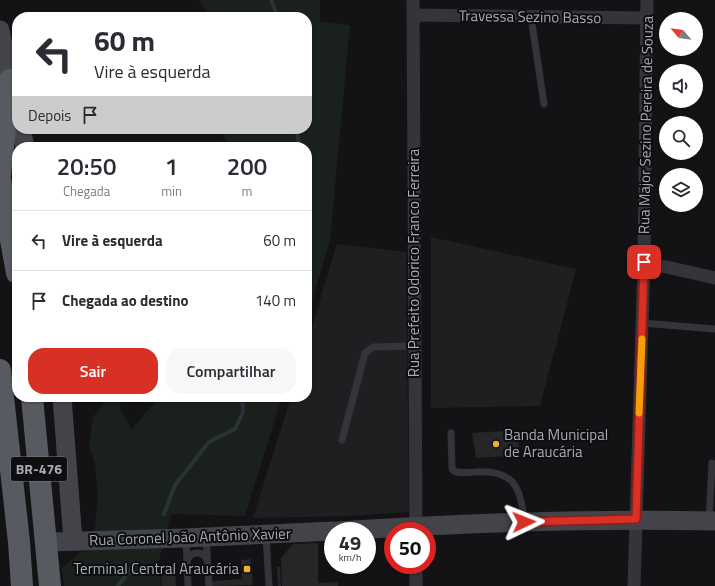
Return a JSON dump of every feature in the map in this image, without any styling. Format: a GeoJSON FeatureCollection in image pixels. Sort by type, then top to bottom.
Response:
{"type":"FeatureCollection","features":[{"type":"Feature","properties":{"kind":"highway"},"geometry":{"type":"LineString","coordinates":[[0,176],[10,80]]}},
{"type":"Feature","properties":{"kind":"highway"},"geometry":{"type":"LineString","coordinates":[[0,180],[12,246]]}},
{"type":"Feature","properties":{"kind":"highway","name":"BR-476"},"geometry":{"type":"LineString","coordinates":[[0,370],[19,542],[22,586]]}},
{"type":"Feature","properties":{"kind":"highway","name":"BR-476"},"geometry":{"type":"LineString","coordinates":[[33,402],[50,586]]}},
{"type":"Feature","properties":{"kind":"highway"},"geometry":{"type":"LineString","coordinates":[[19,542],[47,542]]}},
{"type":"Feature","properties":{"kind":"main road"},"geometry":{"type":"LineString","coordinates":[[0,30],[12,89]]}},
{"type":"Feature","properties":{"kind":"main road"},"geometry":{"type":"LineString","coordinates":[[62,402],[73,541]]}},
{"type":"Feature","properties":{"kind":"main road"},"geometry":{"type":"LineString","coordinates":[[436,528],[524,522],[636,519],[712,521]]}},
{"type":"Feature","properties":{"kind":"main road","name":"Rua Coronel João Antônio Xavier"},"geometry":{"type":"LineString","coordinates":[[47,542],[266,535],[324,532]]}},
{"type":"Feature","properties":{"kind":"street","name":"Rua Prefeito Odorico Franco Ferreira"},"geometry":{"type":"LineString","coordinates":[[413,0],[416,522]]}},
{"type":"Feature","properties":{"kind":"street","name":"Rua Major Sezino Pereira de Souza"},"geometry":{"type":"LineString","coordinates":[[634,586],[644,262],[647,0]]}},
{"type":"Feature","properties":{"kind":"street","name":"Travessa Sezino Basso"},"geometry":{"type":"LineString","coordinates":[[414,15],[647,18]]}},
{"type":"Feature","properties":{"kind":"street"},"geometry":{"type":"LineString","coordinates":[[644,262],[715,278]]}},
{"type":"Feature","properties":{"kind":"street"},"geometry":{"type":"LineString","coordinates":[[416,574],[416,586]]}},
{"type":"Feature","properties":{"kind":"lane"},"geometry":{"type":"LineString","coordinates":[[531,17],[544,104]]}},
{"type":"Feature","properties":{"kind":"lane"},"geometry":{"type":"LineString","coordinates":[[642,323],[715,329]]}},
{"type":"Feature","properties":{"kind":"lane"},"geometry":{"type":"LineString","coordinates":[[342,440],[365,353],[373,347],[415,346]]}},
{"type":"Feature","properties":{"kind":"lane"},"geometry":{"type":"LineString","coordinates":[[452,433],[452,469],[454,472],[499,472],[511,480],[518,492],[524,522]]}},
{"type":"Feature","properties":{"kind":"lane"},"geometry":{"type":"LineString","coordinates":[[712,463],[712,521]]}},
{"type":"Feature","properties":{"kind":"lane"},"geometry":{"type":"LineString","coordinates":[[266,535],[269,586]]}},
{"type":"Feature","properties":{"kind":"lane"},"geometry":{"type":"LineString","coordinates":[[206,537],[209,586]]}},
{"type":"Feature","properties":{"kind":"lane"},"geometry":{"type":"LineString","coordinates":[[186,538],[188,586]]}},
{"type":"Feature","properties":{"kind":"lane"},"geometry":{"type":"LineString","coordinates":[[187,563],[189,557],[194,553],[200,553],[205,556],[207,562]]}},
{"type":"Feature","properties":{"kind":"shaded area"},"geometry":{"type":"Polygon","coordinates":[[[198,0],[320,0],[320,22],[350,25],[330,241],[312,300],[312,142],[227,142],[223,134],[312,134],[312,12],[207,12],[198,0]]]}},
{"type":"Feature","properties":{"kind":"shaded area"},"geometry":{"type":"Polygon","coordinates":[[[431,237],[576,269],[540,406],[431,408],[431,237]]]}},
{"type":"Feature","properties":{"kind":"shaded area"},"geometry":{"type":"Polygon","coordinates":[[[337,244],[406,252],[409,512],[350,516],[253,518],[289,402],[312,402],[312,326],[337,244]]]}},
{"type":"Feature","properties":{"kind":"shaded area"},"geometry":{"type":"Polygon","coordinates":[[[105,402],[120,402],[121,411],[132,429],[155,402],[280,402],[245,516],[171,514],[158,564],[160,566],[161,586],[64,586],[62,568],[81,552],[89,551],[95,528],[98,495],[95,464],[89,445],[93,417],[105,402]]]}},
{"type":"Feature","properties":{"kind":"building","name":"Banda Municipal de Araucária"},"geometry":{"type":"Polygon","coordinates":[[[516,430],[520,455],[476,458],[472,433],[516,430]]]}},
{"type":"Feature","properties":{"kind":"building"},"geometry":{"type":"Polygon","coordinates":[[[318,543],[318,583],[338,582],[338,586],[282,586],[281,558],[293,544],[318,543]]]}},
{"type":"Feature","properties":{"kind":"building","name":"Terminal Central Araucária"},"geometry":{"type":"Polygon","coordinates":[[[251,559],[253,585],[212,586],[212,581],[242,579],[241,560],[251,559]]]}},
{"type":"Feature","properties":{"kind":"building","name":"Terminal Central Araucária"},"geometry":{"type":"Polygon","coordinates":[[[277,567],[280,567],[281,586],[278,586],[277,567]]]}},
{"type":"Feature","properties":{"kind":"building","name":"Terminal Central Araucária"},"geometry":{"type":"Polygon","coordinates":[[[175,568],[176,586],[162,586],[161,569],[175,568]]]}},
{"type":"Feature","properties":{"kind":"waterway"},"geometry":{"type":"LineString","coordinates":[[271,0],[276,12]]}},
{"type":"Feature","properties":{"kind":"waterway"},"geometry":{"type":"LineString","coordinates":[[297,134],[299,142]]}},
{"type":"Feature","properties":{"kind":"waterway"},"geometry":{"type":"LineString","coordinates":[[164,514],[175,485],[209,442],[235,429],[243,412],[242,402]]}},
{"type":"Feature","properties":{"kind":"waterway"},"geometry":{"type":"LineString","coordinates":[[118,586],[135,563]]}},
{"type":"Feature","properties":{"kind":"slow traffic"},"geometry":{"type":"LineString","coordinates":[[639,413],[642,339]]}},
{"type":"Feature","properties":{"kind":"place","name":"Banda Municipal de Araucária"},"geometry":{"type":"Point","coordinates":[496,444]}},
{"type":"Feature","properties":{"kind":"place","name":"Terminal Central Araucária"},"geometry":{"type":"Point","coordinates":[247,569]}},
{"type":"Feature","properties":{"kind":"route"},"geometry":{"type":"LineString","coordinates":[[524,522],[636,519],[644,262]]}}]}
